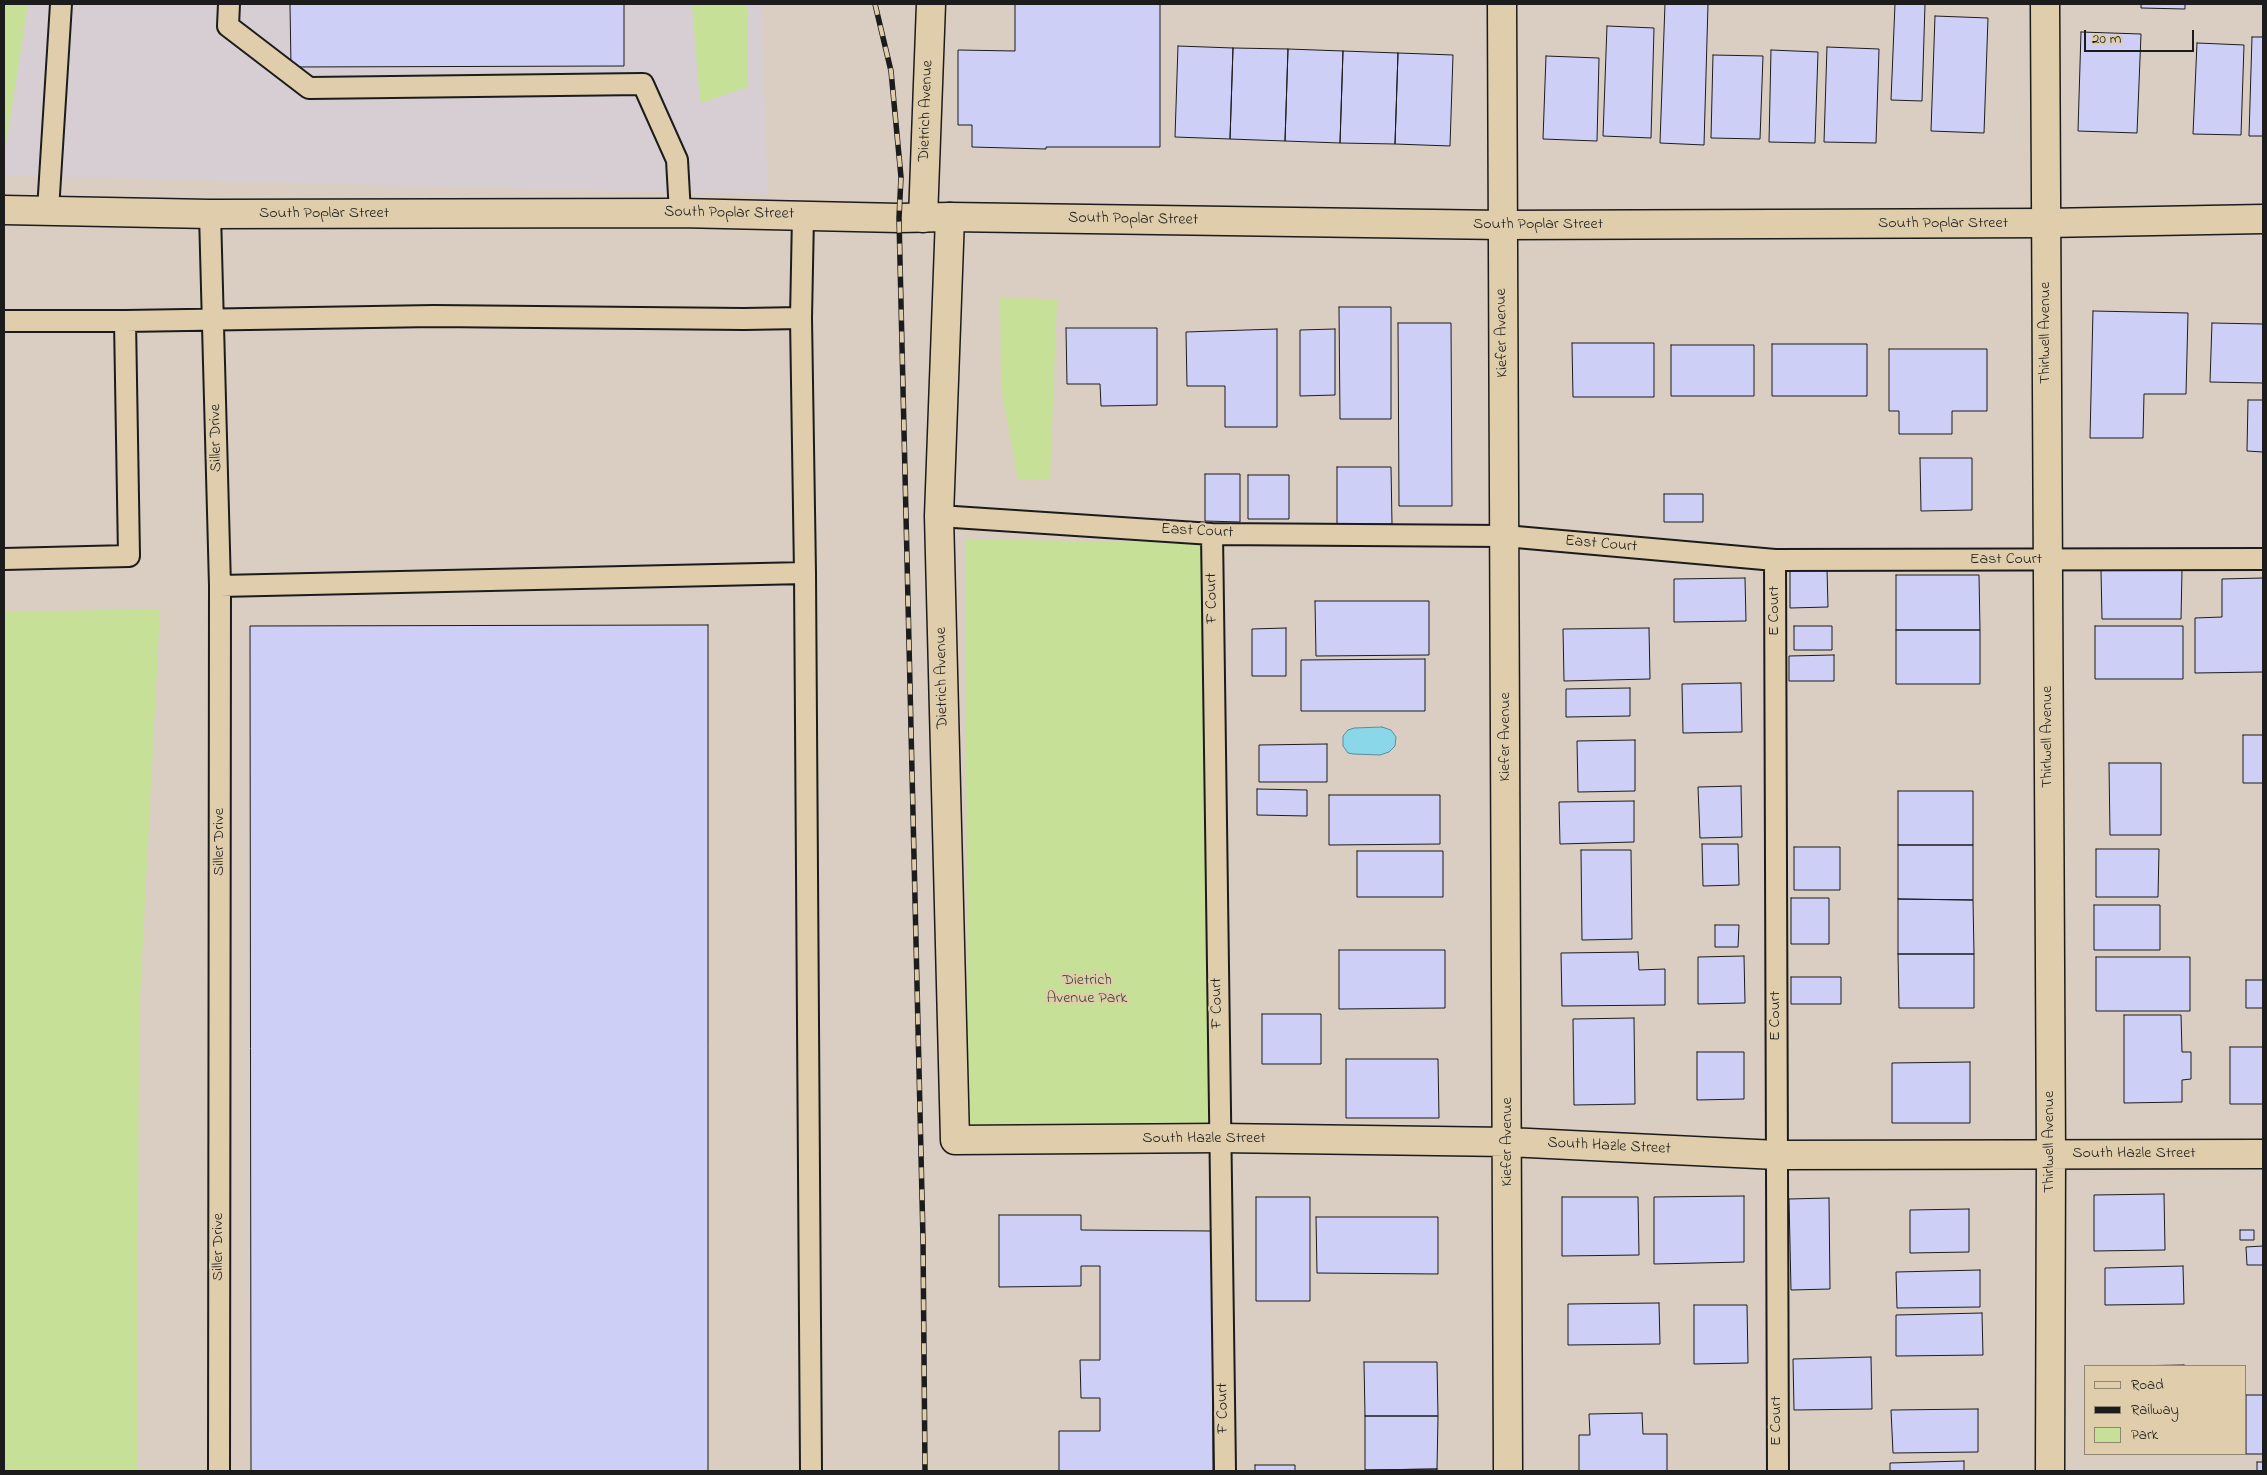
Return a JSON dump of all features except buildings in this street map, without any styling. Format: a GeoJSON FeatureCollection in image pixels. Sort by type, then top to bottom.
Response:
{"type":"FeatureCollection","features":[{"type":"Feature","properties":{"kind":"street","name":"Dietrich Avenue"},"geometry":{"type":"LineString","coordinates":[[923,218],[931,4]]}},
{"type":"Feature","properties":{"kind":"street","name":"Kiefer Avenue"},"geometry":{"type":"LineString","coordinates":[[1502,4],[1508,1471]]}},
{"type":"Feature","properties":{"kind":"street","name":"Thirlwell Avenue"},"geometry":{"type":"LineString","coordinates":[[2045,4],[2051,1154],[2050,1471]]}},
{"type":"Feature","properties":{"kind":"street","name":"South Poplar Street"},"geometry":{"type":"LineString","coordinates":[[4,210],[210,214],[680,213],[1502,225],[2046,223],[2263,219]]}},
{"type":"Feature","properties":{"kind":"street","name":"Dietrich Avenue"},"geometry":{"type":"LineString","coordinates":[[950,217],[940,516],[955,1140]]}},
{"type":"Feature","properties":{"kind":"street","name":"South Hazle Street"},"geometry":{"type":"LineString","coordinates":[[955,1140],[1220,1138],[1508,1142],[1776,1155],[2263,1154]]}},
{"type":"Feature","properties":{"kind":"lane"},"geometry":{"type":"LineString","coordinates":[[48,210],[61,4]]}},
{"type":"Feature","properties":{"kind":"lane"},"geometry":{"type":"LineString","coordinates":[[229,4],[228,26],[309,88],[643,84],[677,160],[680,213]]}},
{"type":"Feature","properties":{"kind":"lane","name":"Siller Drive"},"geometry":{"type":"LineString","coordinates":[[210,214],[215,320],[220,586],[219,1471]]}},
{"type":"Feature","properties":{"kind":"lane"},"geometry":{"type":"LineString","coordinates":[[803,216],[801,318],[805,573],[811,1471]]}},
{"type":"Feature","properties":{"kind":"lane"},"geometry":{"type":"LineString","coordinates":[[4,321],[215,320],[424,316],[801,318]]}},
{"type":"Feature","properties":{"kind":"lane"},"geometry":{"type":"LineString","coordinates":[[4,559],[129,556],[125,321]]}},
{"type":"Feature","properties":{"kind":"lane","name":"East Court"},"geometry":{"type":"LineString","coordinates":[[940,516],[1212,534],[1505,536],[1775,560],[2263,559]]}},
{"type":"Feature","properties":{"kind":"lane","name":"F Court"},"geometry":{"type":"LineString","coordinates":[[1212,534],[1225,1471]]}},
{"type":"Feature","properties":{"kind":"lane","name":"E Court"},"geometry":{"type":"LineString","coordinates":[[1775,560],[1778,1471]]}},
{"type":"Feature","properties":{"kind":"lane"},"geometry":{"type":"LineString","coordinates":[[220,586],[805,573]]}},
{"type":"Feature","properties":{"kind":"shaded area"},"geometry":{"type":"Polygon","coordinates":[[[4,4],[761,4],[768,195],[4,175],[4,4]]]}},
{"type":"Feature","properties":{"kind":"green space"},"geometry":{"type":"Polygon","coordinates":[[[4,4],[28,4],[6,146],[4,146],[4,4]]]}},
{"type":"Feature","properties":{"kind":"green space"},"geometry":{"type":"Polygon","coordinates":[[[692,4],[747,4],[748,87],[700,103],[692,4]]]}},
{"type":"Feature","properties":{"kind":"green space"},"geometry":{"type":"Polygon","coordinates":[[[1000,298],[1057,299],[1050,479],[1018,479],[1001,388],[1000,298]]]}},
{"type":"Feature","properties":{"kind":"green space","name":"Dietrich Avenue Park"},"geometry":{"type":"Polygon","coordinates":[[[965,539],[1202,543],[1209,1127],[968,1130],[965,539]]]}},
{"type":"Feature","properties":{"kind":"green space"},"geometry":{"type":"Polygon","coordinates":[[[160,609],[139,1019],[137,1471],[4,1471],[4,612],[160,609]]]}},
{"type":"Feature","properties":{"kind":"water"},"geometry":{"type":"Polygon","coordinates":[[[1382,727],[1391,730],[1396,737],[1395,746],[1389,752],[1380,755],[1353,754],[1348,753],[1343,746],[1343,736],[1348,730],[1382,727]]]}},
{"type":"Feature","properties":{"kind":"railway"},"geometry":{"type":"LineString","coordinates":[[875,4],[891,71],[901,177],[899,218],[923,1239],[925,1471]]}}]}
